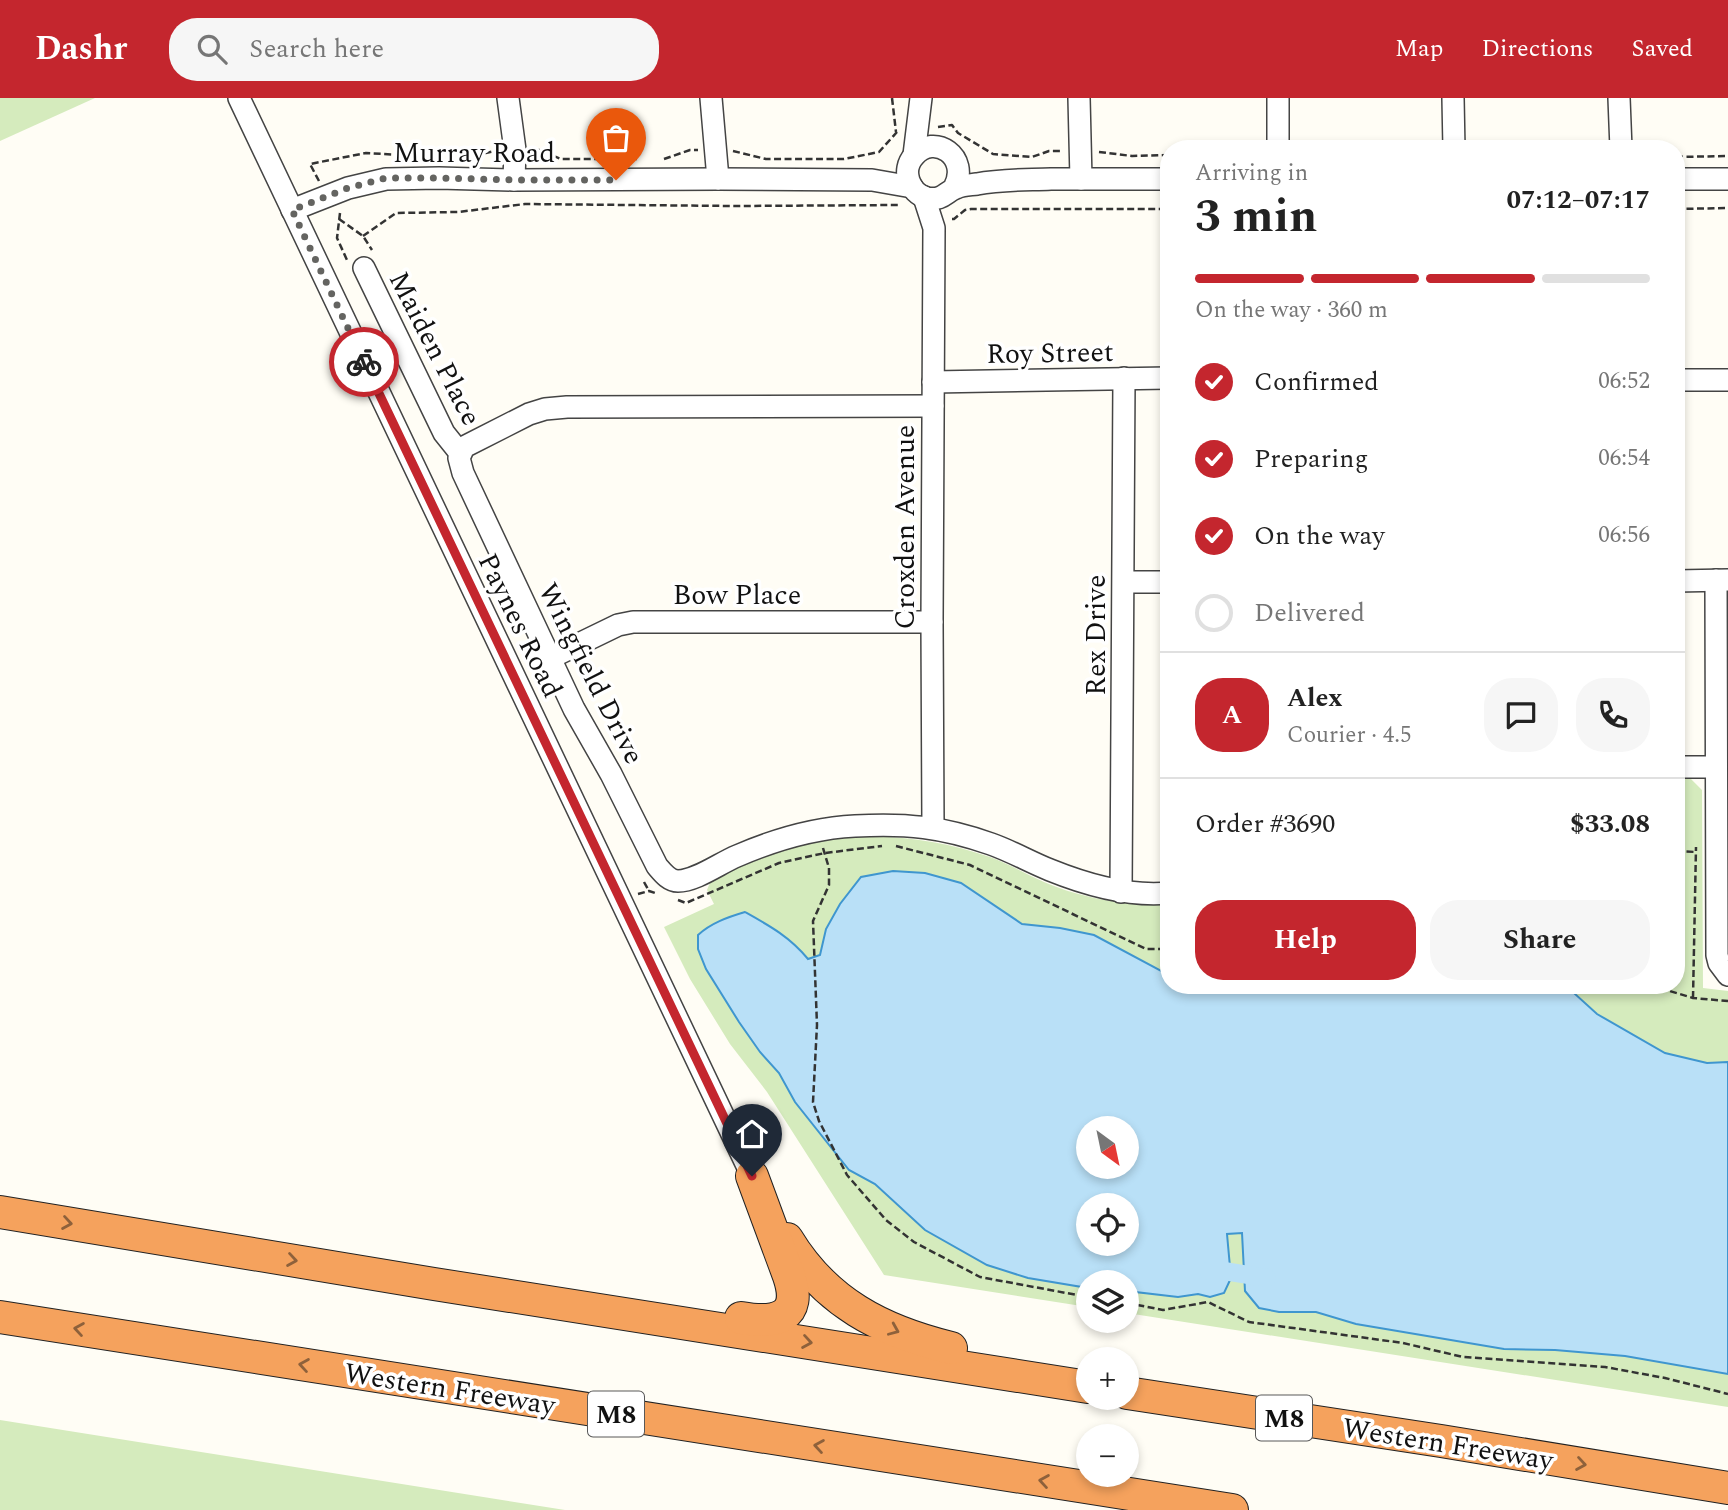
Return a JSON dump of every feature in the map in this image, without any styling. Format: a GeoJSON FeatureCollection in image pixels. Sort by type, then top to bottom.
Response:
{"type":"FeatureCollection","features":[{"type":"Feature","properties":{"kind":"highway"},"geometry":{"type":"LineString","coordinates":[[434,1284],[643,1303],[755,1321],[778,1318],[786,1314],[791,1307],[794,1299],[793,1287],[752,1176]]}},
{"type":"Feature","properties":{"kind":"highway"},"geometry":{"type":"LineString","coordinates":[[752,1176],[781,1229],[808,1269],[825,1287],[857,1311],[894,1331],[925,1341],[1076,1375]]}},
{"type":"Feature","properties":{"kind":"highway"},"geometry":{"type":"LineString","coordinates":[[0,1212],[434,1284],[1076,1385]]}},
{"type":"Feature","properties":{"kind":"highway","name":"Western Freeway"},"geometry":{"type":"LineString","coordinates":[[0,1317],[1232,1510]]}},
{"type":"Feature","properties":{"kind":"highway"},"geometry":{"type":"LineString","coordinates":[[1139,1389],[1254,1414]]}},
{"type":"Feature","properties":{"kind":"highway","name":"Western Freeway"},"geometry":{"type":"LineString","coordinates":[[1139,1395],[1728,1488]]}},
{"type":"Feature","properties":{"kind":"street","name":"Paynes Road"},"geometry":{"type":"LineString","coordinates":[[239,98],[752,1176]]}},
{"type":"Feature","properties":{"kind":"street"},"geometry":{"type":"LineString","coordinates":[[508,98],[514,150],[514,180]]}},
{"type":"Feature","properties":{"kind":"street"},"geometry":{"type":"LineString","coordinates":[[711,98],[718,179]]}},
{"type":"Feature","properties":{"kind":"street"},"geometry":{"type":"LineString","coordinates":[[1079,98],[1081,179]]}},
{"type":"Feature","properties":{"kind":"street"},"geometry":{"type":"LineString","coordinates":[[1278,98],[1278,140]]}},
{"type":"Feature","properties":{"kind":"street"},"geometry":{"type":"LineString","coordinates":[[1453,98],[1454,140]]}},
{"type":"Feature","properties":{"kind":"street"},"geometry":{"type":"LineString","coordinates":[[1619,98],[1620,140]]}},
{"type":"Feature","properties":{"kind":"street"},"geometry":{"type":"LineString","coordinates":[[921,99],[915,130],[978,174],[995,180]]}},
{"type":"Feature","properties":{"kind":"street","name":"Croxden Avenue"},"geometry":{"type":"LineString","coordinates":[[915,130],[907,172],[908,180],[927,210],[933,382],[933,827]]}},
{"type":"Feature","properties":{"kind":"street","name":"Murray Road"},"geometry":{"type":"LineString","coordinates":[[292,210],[348,188],[386,178],[872,180],[911,160],[918,151],[926,148],[934,146],[951,156]]}},
{"type":"Feature","properties":{"kind":"street"},"geometry":{"type":"LineString","coordinates":[[951,156],[959,173],[958,181],[951,191]]}},
{"type":"Feature","properties":{"kind":"street"},"geometry":{"type":"LineString","coordinates":[[951,191],[995,180],[1160,179]]}},
{"type":"Feature","properties":{"kind":"street"},"geometry":{"type":"LineString","coordinates":[[1685,179],[1728,179]]}},
{"type":"Feature","properties":{"kind":"street","name":"Murray Road"},"geometry":{"type":"LineString","coordinates":[[872,180],[927,210],[932,199],[951,191]]}},
{"type":"Feature","properties":{"kind":"street","name":"Maiden Place"},"geometry":{"type":"LineString","coordinates":[[364,268],[444,433],[460,453]]}},
{"type":"Feature","properties":{"kind":"street","name":"Rex Drive"},"geometry":{"type":"LineString","coordinates":[[1121,892],[1124,378]]}},
{"type":"Feature","properties":{"kind":"street","name":"Roy Street"},"geometry":{"type":"LineString","coordinates":[[933,382],[1160,378]]}},
{"type":"Feature","properties":{"kind":"street"},"geometry":{"type":"LineString","coordinates":[[1685,380],[1728,380]]}},
{"type":"Feature","properties":{"kind":"street"},"geometry":{"type":"LineString","coordinates":[[460,453],[473,442],[529,414],[545,409],[933,406]]}},
{"type":"Feature","properties":{"kind":"street","name":"Wingfield Drive"},"geometry":{"type":"LineString","coordinates":[[460,453],[463,473],[550,658],[664,875],[680,881],[691,878],[777,841],[818,830],[889,824],[933,827],[993,844],[1050,870],[1121,892],[1160,893]]}},
{"type":"Feature","properties":{"kind":"street"},"geometry":{"type":"LineString","coordinates":[[1685,580],[1722,580],[1716,767],[1717,955],[1718,963],[1728,975]]}},
{"type":"Feature","properties":{"kind":"street"},"geometry":{"type":"LineString","coordinates":[[1124,582],[1160,582]]}},
{"type":"Feature","properties":{"kind":"street","name":"Bow Place"},"geometry":{"type":"LineString","coordinates":[[550,658],[618,625],[633,622],[932,622]]}},
{"type":"Feature","properties":{"kind":"street"},"geometry":{"type":"LineString","coordinates":[[1685,767],[1716,767]]}},
{"type":"Feature","properties":{"kind":"path"},"geometry":{"type":"LineString","coordinates":[[892,98],[915,130]]}},
{"type":"Feature","properties":{"kind":"path"},"geometry":{"type":"LineString","coordinates":[[653,159],[666,159],[690,150],[740,152],[766,159],[844,159],[879,152],[915,130],[952,125],[958,133],[993,154],[1032,157],[1049,151],[1080,151],[1113,152],[1132,156],[1160,155]]}},
{"type":"Feature","properties":{"kind":"path"},"geometry":{"type":"LineString","coordinates":[[310,164],[366,153],[464,159],[487,152],[514,150],[539,150],[561,159],[640,159]]}},
{"type":"Feature","properties":{"kind":"path"},"geometry":{"type":"LineString","coordinates":[[1685,156],[1728,156]]}},
{"type":"Feature","properties":{"kind":"path"},"geometry":{"type":"LineString","coordinates":[[363,236],[396,212],[458,212],[525,204],[902,205],[916,218],[927,210],[954,219],[965,210],[971,209],[1160,209]]}},
{"type":"Feature","properties":{"kind":"path"},"geometry":{"type":"LineString","coordinates":[[1685,209],[1728,208]]}},
{"type":"Feature","properties":{"kind":"path"},"geometry":{"type":"LineString","coordinates":[[339,219],[363,236],[376,256],[364,268]]}},
{"type":"Feature","properties":{"kind":"path"},"geometry":{"type":"LineString","coordinates":[[818,830],[829,868],[829,885],[813,921],[817,1025],[813,1102],[819,1121],[847,1175],[886,1220],[914,1242],[980,1277],[1076,1295]]}},
{"type":"Feature","properties":{"kind":"path"},"geometry":{"type":"LineString","coordinates":[[1693,998],[1696,840]]}},
{"type":"Feature","properties":{"kind":"path"},"geometry":{"type":"LineString","coordinates":[[674,899],[686,903],[779,863],[825,853],[891,844],[970,865],[1146,949],[1160,949]]}},
{"type":"Feature","properties":{"kind":"path"},"geometry":{"type":"LineString","coordinates":[[1685,851],[1696,852]]}},
{"type":"Feature","properties":{"kind":"path"},"geometry":{"type":"LineString","coordinates":[[622,899],[649,891],[661,895]]}},
{"type":"Feature","properties":{"kind":"path"},"geometry":{"type":"LineString","coordinates":[[1680,994],[1728,1001]]}},
{"type":"Feature","properties":{"kind":"path"},"geometry":{"type":"LineString","coordinates":[[1139,1305],[1163,1310],[1208,1303],[1249,1322],[1403,1343],[1463,1357],[1605,1367],[1665,1378],[1728,1394]]}},
{"type":"Feature","properties":{"kind":"green space"},"geometry":{"type":"Polygon","coordinates":[[[0,98],[95,98],[0,141],[0,98]]]}},
{"type":"Feature","properties":{"kind":"green space"},"geometry":{"type":"Polygon","coordinates":[[[1687,775],[1702,790],[1703,988],[1728,991],[1728,1407],[1139,1315],[1139,1270],[1076,1270],[1076,1305],[884,1275],[767,1092],[730,1044],[690,979],[664,927],[714,904],[707,890],[711,880],[770,854],[825,840],[852,837],[908,838],[935,842],[997,860],[1059,888],[1089,897],[1160,905],[1160,994],[1685,994],[1687,775]]]}},
{"type":"Feature","properties":{"kind":"green space"},"geometry":{"type":"Polygon","coordinates":[[[0,1420],[565,1510],[0,1510],[0,1420]]]}},
{"type":"Feature","properties":{"kind":"water"},"geometry":{"type":"Polygon","coordinates":[[[893,871],[925,873],[961,883],[1022,924],[1094,935],[1160,970],[1160,994],[1575,994],[1597,1014],[1665,1053],[1707,1063],[1728,1062],[1728,1374],[1625,1356],[1504,1349],[1356,1324],[1316,1312],[1279,1312],[1259,1308],[1245,1291],[1242,1233],[1227,1234],[1231,1278],[1224,1293],[1210,1297],[1198,1294],[1178,1297],[1139,1292],[1139,1270],[1076,1270],[1076,1286],[1028,1278],[987,1265],[925,1230],[875,1184],[849,1170],[795,1102],[779,1073],[739,1022],[706,969],[698,949],[698,935],[703,931],[720,921],[745,912],[787,938],[808,959],[820,955],[826,929],[840,904],[861,877],[893,871]]]}},
{"type":"Feature","properties":{"kind":"waterway"},"geometry":{"type":"LineString","coordinates":[[1208,1271],[1267,1278]]}},
{"type":"Feature","properties":{"kind":"way so far"},"geometry":{"type":"LineString","coordinates":[[364,362],[292,210],[348,188],[386,178],[616,180]]}},
{"type":"Feature","properties":{"kind":"route"},"geometry":{"type":"LineString","coordinates":[[364,362],[752,1176]]}}]}
